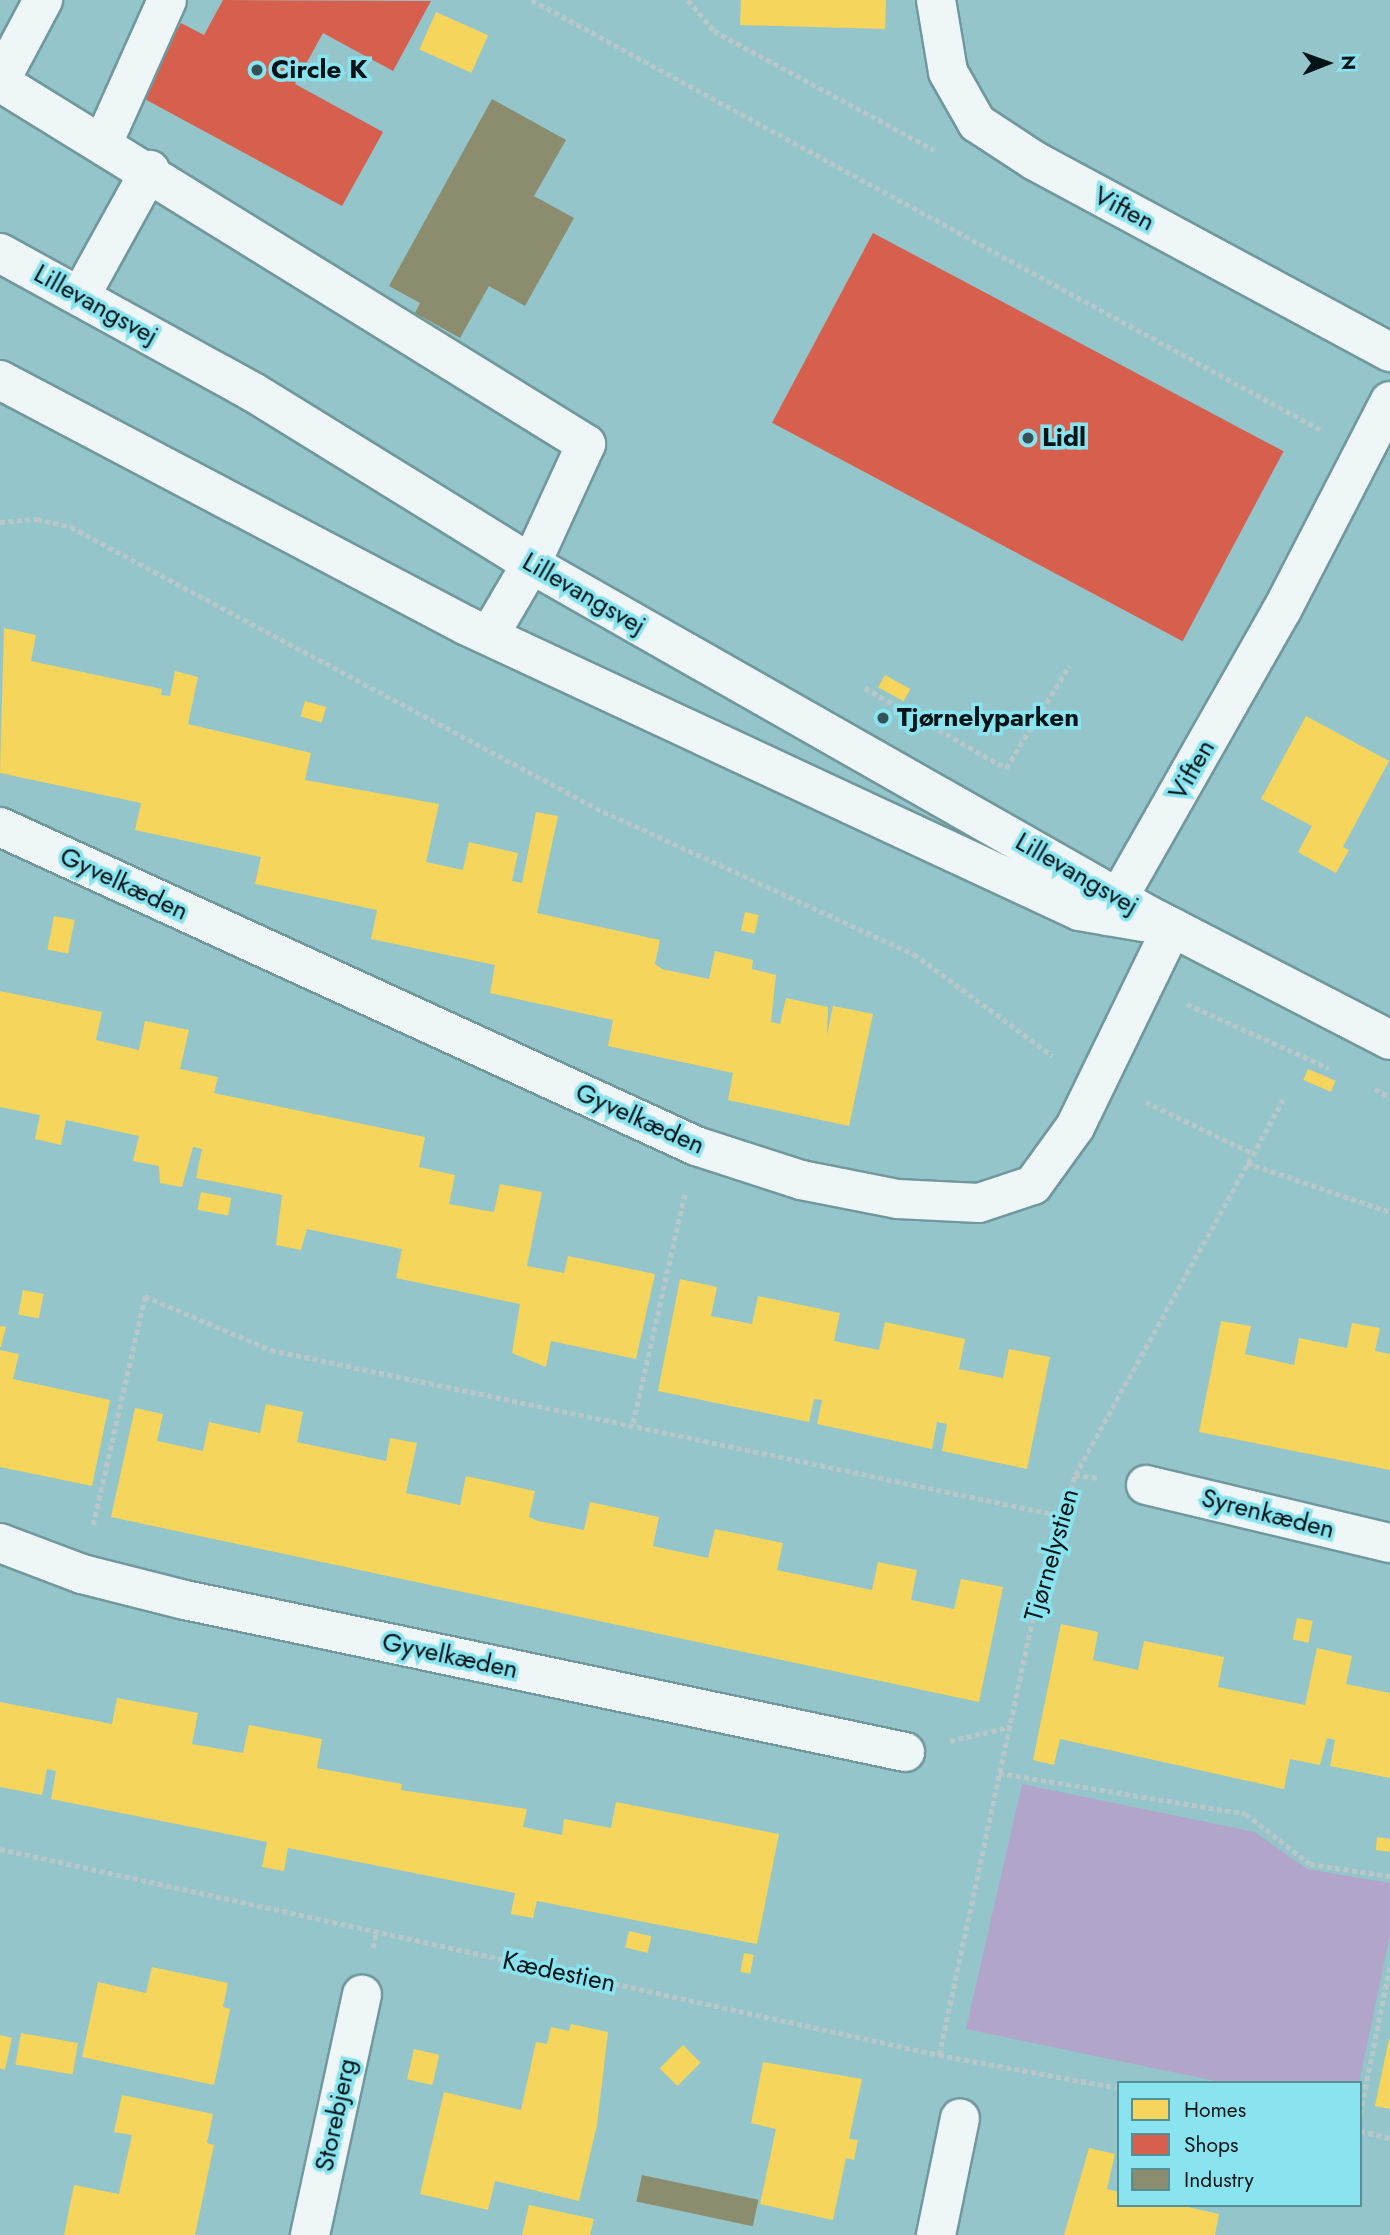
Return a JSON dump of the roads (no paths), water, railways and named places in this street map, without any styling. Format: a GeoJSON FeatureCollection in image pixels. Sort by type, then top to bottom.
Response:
{"type":"FeatureCollection","features":[{"type":"Feature","properties":{"kind":"street"},"geometry":{"type":"LineString","coordinates":[[43,0],[0,82],[104,141],[586,444],[531,564],[489,636]]}},
{"type":"Feature","properties":{"kind":"street"},"geometry":{"type":"LineString","coordinates":[[104,141],[167,0]]}},
{"type":"Feature","properties":{"kind":"street","name":"Viften"},"geometry":{"type":"LineString","coordinates":[[936,0],[948,72],[977,122],[1035,161],[1390,352]]}},
{"type":"Feature","properties":{"kind":"street"},"geometry":{"type":"LineString","coordinates":[[81,295],[150,170]]}},
{"type":"Feature","properties":{"kind":"street","name":"Lillevangsvej"},"geometry":{"type":"LineString","coordinates":[[0,253],[81,295],[1114,907],[1172,927],[1390,1041]]}},
{"type":"Feature","properties":{"kind":"street","name":"Lillevangsvej"},"geometry":{"type":"LineString","coordinates":[[0,380],[489,636],[1079,911],[1114,907]]}},
{"type":"Feature","properties":{"kind":"street","name":"Viften"},"geometry":{"type":"LineString","coordinates":[[1114,907],[1282,610],[1390,401]]}},
{"type":"Feature","properties":{"kind":"street","name":"Gyvelkæden"},"geometry":{"type":"LineString","coordinates":[[0,827],[696,1146],[801,1180],[898,1199],[979,1203],[1033,1185],[1075,1127],[1172,927]]}},
{"type":"Feature","properties":{"kind":"street","name":"Syrenkæden"},"geometry":{"type":"LineString","coordinates":[[1146,1485],[1390,1543]]}},
{"type":"Feature","properties":{"kind":"street","name":"Gyvelkæden"},"geometry":{"type":"LineString","coordinates":[[0,1543],[82,1574],[905,1752]]}},
{"type":"Feature","properties":{"kind":"street","name":"Storebjerg"},"geometry":{"type":"LineString","coordinates":[[310,2235],[362,1995]]}},
{"type":"Feature","properties":{"kind":"street"},"geometry":{"type":"LineString","coordinates":[[936,2235],[960,2118]]}},
{"type":"Feature","properties":{"kind":"place","name":"Circle K"},"geometry":{"type":"Point","coordinates":[257,70]}},
{"type":"Feature","properties":{"kind":"place","name":"Lidl"},"geometry":{"type":"Point","coordinates":[1028,438]}},
{"type":"Feature","properties":{"kind":"place","name":"Tjørnelyparken"},"geometry":{"type":"Point","coordinates":[883,718]}}]}
